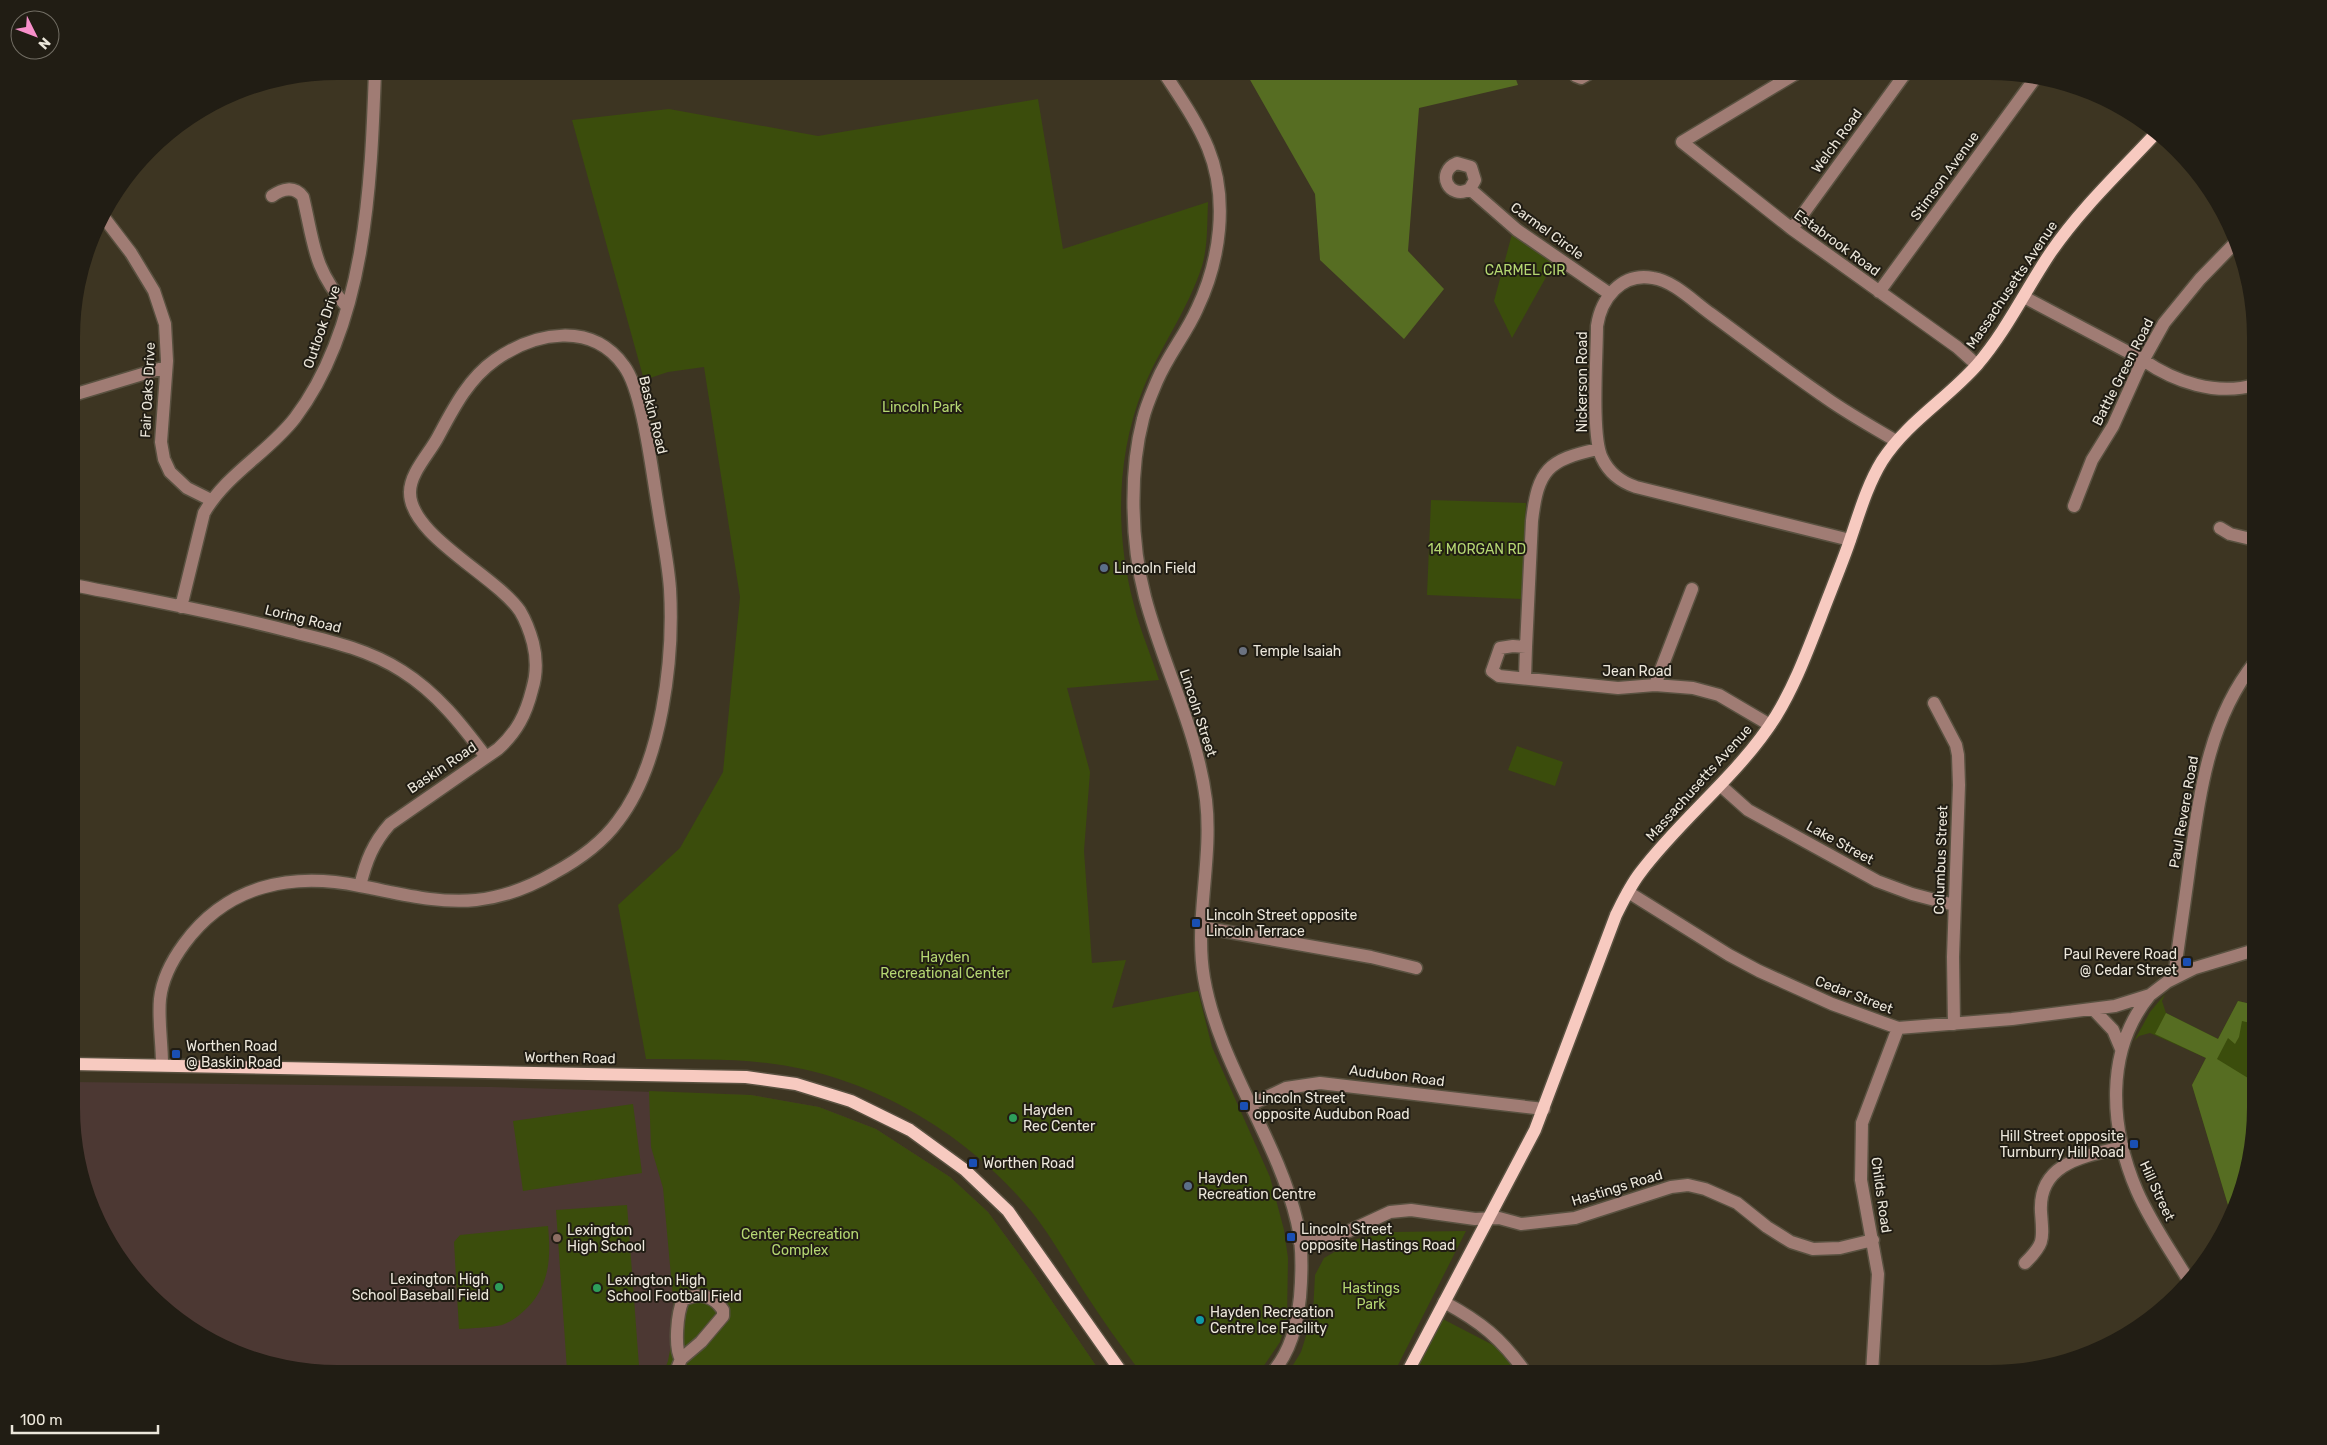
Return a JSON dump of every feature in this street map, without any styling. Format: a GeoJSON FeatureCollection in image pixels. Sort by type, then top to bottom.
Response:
{"type":"FeatureCollection","features":[{"type":"Feature","properties":{"kind":"main road","name":"Massachusetts Avenue"},"geometry":{"type":"LineString","coordinates":[[1412,1365],[1544,1109],[1616,915],[1628,892],[1649,862],[1721,786],[1770,726],[1791,690],[1810,645],[1881,463],[1896,441],[1977,365],[1997,339],[2050,253],[2071,225],[2108,182],[2151,138]]}},
{"type":"Feature","properties":{"kind":"main road","name":"Worthen Road"},"geometry":{"type":"LineString","coordinates":[[80,1064],[162,1064],[746,1077],[796,1084],[827,1092],[851,1101],[910,1130],[972,1177],[1008,1211],[1116,1365]]}},
{"type":"Feature","properties":{"kind":"street","name":"Outlook Drive"},"geometry":{"type":"LineString","coordinates":[[181,606],[204,514],[211,500],[240,470],[274,442],[310,396],[328,362],[347,307],[356,272],[368,189],[374,80]]}},
{"type":"Feature","properties":{"kind":"street","name":"Lincoln Street"},"geometry":{"type":"LineString","coordinates":[[1169,80],[1196,122],[1210,150],[1219,195],[1220,226],[1214,264],[1199,306],[1158,378],[1143,419],[1135,475],[1135,544],[1144,595],[1196,748],[1206,802],[1208,859],[1200,952],[1209,1000],[1226,1055],[1284,1182],[1297,1221],[1300,1243],[1300,1291],[1296,1326],[1286,1353],[1278,1365]]}},
{"type":"Feature","properties":{"kind":"street","name":"Estabrook Road"},"geometry":{"type":"LineString","coordinates":[[1785,80],[1682,142],[1792,229],[1957,347],[1977,365]]}},
{"type":"Feature","properties":{"kind":"street","name":"Welch Road"},"geometry":{"type":"LineString","coordinates":[[1792,229],[1900,80]]}},
{"type":"Feature","properties":{"kind":"street","name":"Stimson Avenue"},"geometry":{"type":"LineString","coordinates":[[1879,292],[2031,83]]}},
{"type":"Feature","properties":{"kind":"street"},"geometry":{"type":"LineString","coordinates":[[272,196],[278,192],[290,189],[300,192],[303,197],[316,259],[324,277],[347,307]]}},
{"type":"Feature","properties":{"kind":"street","name":"Carmel Circle"},"geometry":{"type":"LineString","coordinates":[[1470,189],[1516,230],[1610,294]]}},
{"type":"Feature","properties":{"kind":"street","name":"Fair Oaks Drive"},"geometry":{"type":"LineString","coordinates":[[107,222],[131,253],[154,291],[165,324],[168,360],[161,442],[164,459],[170,472],[187,488],[211,500]]}},
{"type":"Feature","properties":{"kind":"street","name":"Battle Green Road"},"geometry":{"type":"LineString","coordinates":[[2074,506],[2092,460],[2113,426],[2143,360],[2164,323],[2180,302],[2231,248]]}},
{"type":"Feature","properties":{"kind":"street"},"geometry":{"type":"LineString","coordinates":[[1610,294],[1622,283],[1640,277],[1661,280],[1688,296],[1823,396],[1896,441]]}},
{"type":"Feature","properties":{"kind":"street","name":"Nickerson Road"},"geometry":{"type":"LineString","coordinates":[[1610,294],[1601,309],[1597,326],[1598,449],[1612,473],[1627,484],[1636,487],[1850,540]]}},
{"type":"Feature","properties":{"kind":"street"},"geometry":{"type":"LineString","coordinates":[[2024,297],[2143,360],[2160,372],[2203,387],[2224,390],[2247,386]]}},
{"type":"Feature","properties":{"kind":"street","name":"Baskin Road"},"geometry":{"type":"LineString","coordinates":[[162,1064],[160,999],[164,981],[179,951],[207,917],[230,900],[251,890],[279,882],[315,880],[337,881],[360,886],[414,897],[450,900],[483,899],[531,886],[568,865],[596,844],[618,822],[643,781],[653,752],[664,693],[670,614],[668,573],[643,422],[633,384],[624,366],[607,349],[588,337],[563,335],[534,340],[512,349],[482,371],[463,392],[419,467],[409,490],[412,508],[428,531],[502,591],[520,611],[530,631],[536,657],[536,680],[522,720],[511,737],[486,757],[390,824],[378,838],[366,859],[360,886]]}},
{"type":"Feature","properties":{"kind":"street"},"geometry":{"type":"LineString","coordinates":[[80,393],[166,367]]}},
{"type":"Feature","properties":{"kind":"street"},"geometry":{"type":"LineString","coordinates":[[1525,678],[1532,521],[1534,503],[1540,484],[1548,470],[1559,461],[1598,449]]}},
{"type":"Feature","properties":{"kind":"street"},"geometry":{"type":"LineString","coordinates":[[2220,528],[2238,537],[2247,539]]}},
{"type":"Feature","properties":{"kind":"street","name":"Loring Road"},"geometry":{"type":"LineString","coordinates":[[80,586],[181,606],[360,649],[401,670],[428,690],[465,728],[486,757]]}},
{"type":"Feature","properties":{"kind":"street"},"geometry":{"type":"LineString","coordinates":[[1655,685],[1692,589]]}},
{"type":"Feature","properties":{"kind":"street","name":"Jean Road"},"geometry":{"type":"LineString","coordinates":[[1526,647],[1512,646],[1500,648],[1492,671],[1499,676],[1618,688],[1655,685],[1693,688],[1718,695],[1770,726]]}},
{"type":"Feature","properties":{"kind":"street","name":"Paul Revere Road"},"geometry":{"type":"LineString","coordinates":[[2174,978],[2199,802],[2206,766],[2222,718],[2247,676]]}},
{"type":"Feature","properties":{"kind":"street","name":"Columbus Street"},"geometry":{"type":"LineString","coordinates":[[1934,703],[1956,745],[1960,785],[1954,905],[1954,1024]]}},
{"type":"Feature","properties":{"kind":"street","name":"Lake Street"},"geometry":{"type":"LineString","coordinates":[[1721,786],[1748,810],[1877,881],[1912,894],[1954,905]]}},
{"type":"Feature","properties":{"kind":"street","name":"Cedar Street"},"geometry":{"type":"LineString","coordinates":[[1628,892],[1729,955],[1759,971],[1832,1004],[1898,1028],[2094,1010],[2124,1004],[2150,995],[2174,978],[2201,966],[2247,952]]}},
{"type":"Feature","properties":{"kind":"street"},"geometry":{"type":"LineString","coordinates":[[1201,927],[1371,957],[1416,968]]}},
{"type":"Feature","properties":{"kind":"street","name":"Hill Street"},"geometry":{"type":"LineString","coordinates":[[2150,995],[2132,1023],[2121,1049],[2117,1086],[2122,1147],[2131,1176],[2144,1206],[2185,1274]]}},
{"type":"Feature","properties":{"kind":"street"},"geometry":{"type":"LineString","coordinates":[[2094,1010],[2113,1030],[2121,1049]]}},
{"type":"Feature","properties":{"kind":"street","name":"Childs Road"},"geometry":{"type":"LineString","coordinates":[[1872,1365],[1878,1274],[1862,1180],[1862,1123],[1898,1028]]}},
{"type":"Feature","properties":{"kind":"street","name":"Audubon Road"},"geometry":{"type":"LineString","coordinates":[[1250,1105],[1286,1088],[1320,1083],[1544,1109]]}},
{"type":"Feature","properties":{"kind":"street"},"geometry":{"type":"LineString","coordinates":[[2025,1263],[2040,1248],[2043,1230],[2042,1194],[2050,1178],[2060,1168],[2072,1161],[2122,1147]]}},
{"type":"Feature","properties":{"kind":"street","name":"Hastings Road"},"geometry":{"type":"LineString","coordinates":[[1300,1243],[1333,1236],[1390,1212],[1411,1210],[1475,1220],[1499,1218],[1521,1224],[1575,1218],[1671,1187],[1688,1185],[1712,1192],[1737,1203],[1791,1242],[1813,1249],[1840,1248],[1873,1240]]}},
{"type":"Feature","properties":{"kind":"street"},"geometry":{"type":"LineString","coordinates":[[679,1365],[681,1359],[701,1342],[723,1316],[723,1310],[712,1299],[696,1296],[683,1300],[680,1307],[678,1332],[678,1354],[681,1359]]}},
{"type":"Feature","properties":{"kind":"street"},"geometry":{"type":"LineString","coordinates":[[1444,1302],[1470,1316],[1492,1332],[1519,1365]]}},
{"type":"Feature","properties":{"kind":"shaded area","name":"Lexington High School"},"geometry":{"type":"Polygon","coordinates":[[[80,1082],[491,1087],[751,1095],[819,1107],[876,1129],[950,1177],[988,1212],[1096,1365],[337,1365],[287,1360],[239,1345],[208,1331],[194,1322],[155,1290],[123,1251],[107,1222],[89,1175],[82,1142],[80,1082]]]}},
{"type":"Feature","properties":{"kind":"green space"},"geometry":{"type":"Polygon","coordinates":[[[1250,80],[1516,80],[1518,85],[1419,108],[1408,251],[1444,289],[1404,339],[1320,260],[1315,194],[1250,80]]]}},
{"type":"Feature","properties":{"kind":"green space","name":"Lincoln Park"},"geometry":{"type":"Polygon","coordinates":[[[1038,99],[1063,249],[1208,202],[1206,242],[1202,266],[1182,313],[1157,358],[1143,389],[1134,415],[1123,468],[1121,524],[1128,578],[1139,624],[1159,680],[1067,688],[1090,772],[1084,851],[1092,963],[1126,960],[1112,1008],[1198,991],[1212,1047],[1270,1177],[1284,1230],[1288,1258],[1287,1319],[1280,1342],[1264,1365],[1135,1365],[1097,1311],[1038,1220],[1005,1182],[977,1156],[946,1133],[913,1112],[878,1094],[842,1080],[805,1070],[767,1063],[737,1060],[646,1059],[618,905],[680,848],[723,772],[740,597],[704,367],[668,372],[644,380],[572,120],[669,109],[818,136],[1038,99]]]}},
{"type":"Feature","properties":{"kind":"green space","name":"CARMEL CIR"},"geometry":{"type":"Polygon","coordinates":[[[1512,234],[1554,263],[1512,338],[1494,301],[1512,234]]]}},
{"type":"Feature","properties":{"kind":"green space","name":"14 MORGAN RD"},"geometry":{"type":"Polygon","coordinates":[[[1431,500],[1526,503],[1522,599],[1427,595],[1431,500]]]}},
{"type":"Feature","properties":{"kind":"green space"},"geometry":{"type":"Polygon","coordinates":[[[1517,746],[1563,762],[1555,786],[1508,770],[1517,746]]]}},
{"type":"Feature","properties":{"kind":"green space"},"geometry":{"type":"Polygon","coordinates":[[[2165,994],[2162,1001],[2166,1013],[2218,1039],[2238,1001],[2247,1003],[2247,1108],[2245,1142],[2238,1175],[2228,1204],[2192,1085],[2206,1058],[2150,1033],[2139,1036],[2134,1041],[2150,1012],[2165,994]]]}},
{"type":"Feature","properties":{"kind":"green space"},"geometry":{"type":"Polygon","coordinates":[[[2238,1001],[2247,1003],[2247,1022],[2242,1021],[2239,1037],[2235,1044],[2228,1038],[2217,1059],[2247,1077],[2245,1142],[2238,1175],[2228,1204],[2192,1085],[2206,1058],[2155,1034],[2166,1013],[2218,1039],[2238,1001]]]}},
{"type":"Feature","properties":{"kind":"green space","name":"Center Recreation Complex"},"geometry":{"type":"Polygon","coordinates":[[[649,1091],[751,1095],[819,1107],[876,1129],[950,1177],[988,1212],[1096,1365],[666,1365],[673,1334],[674,1309],[663,1188],[651,1147],[649,1091]]]}},
{"type":"Feature","properties":{"kind":"green space"},"geometry":{"type":"Polygon","coordinates":[[[633,1104],[642,1173],[523,1191],[513,1121],[633,1104]]]}},
{"type":"Feature","properties":{"kind":"green space","name":"Lexington High School Football Field"},"geometry":{"type":"Polygon","coordinates":[[[627,1205],[639,1365],[567,1365],[556,1210],[627,1205]]]}},
{"type":"Feature","properties":{"kind":"green space","name":"Lexington High School Baseball Field"},"geometry":{"type":"Polygon","coordinates":[[[548,1226],[549,1260],[545,1280],[535,1299],[515,1318],[502,1325],[459,1329],[454,1242],[460,1235],[548,1226]]]}},
{"type":"Feature","properties":{"kind":"green space","name":"Hastings Park"},"geometry":{"type":"Polygon","coordinates":[[[1466,1231],[1398,1365],[1293,1365],[1301,1352],[1313,1313],[1315,1275],[1324,1258],[1357,1239],[1393,1232],[1466,1231]]]}},
{"type":"Feature","properties":{"kind":"green space"},"geometry":{"type":"Polygon","coordinates":[[[1437,1316],[1493,1345],[1506,1355],[1512,1365],[1411,1365],[1437,1316]]]}},
{"type":"Feature","properties":{"kind":"place","name":"Lincoln Field"},"geometry":{"type":"Point","coordinates":[1104,568]}},
{"type":"Feature","properties":{"kind":"place","name":"Temple Isaiah"},"geometry":{"type":"Point","coordinates":[1243,651]}},
{"type":"Feature","properties":{"kind":"place","name":"Lincoln Street opposite Lincoln Terrace"},"geometry":{"type":"Point","coordinates":[1196,923]}},
{"type":"Feature","properties":{"kind":"place","name":"Paul Revere Road @ Cedar Street"},"geometry":{"type":"Point","coordinates":[2187,962]}},
{"type":"Feature","properties":{"kind":"place","name":"Worthen Road @ Baskin Road"},"geometry":{"type":"Point","coordinates":[176,1054]}},
{"type":"Feature","properties":{"kind":"place","name":"Lincoln Street opposite Audubon Road"},"geometry":{"type":"Point","coordinates":[1244,1106]}},
{"type":"Feature","properties":{"kind":"place","name":"Hayden Rec Center"},"geometry":{"type":"Point","coordinates":[1013,1118]}},
{"type":"Feature","properties":{"kind":"place","name":"Hill Street opposite Turnburry Hill Road"},"geometry":{"type":"Point","coordinates":[2134,1144]}},
{"type":"Feature","properties":{"kind":"place","name":"Worthen Road"},"geometry":{"type":"Point","coordinates":[973,1163]}},
{"type":"Feature","properties":{"kind":"place","name":"Hayden Recreation Centre"},"geometry":{"type":"Point","coordinates":[1188,1186]}},
{"type":"Feature","properties":{"kind":"place","name":"Lincoln Street opposite Hastings Road"},"geometry":{"type":"Point","coordinates":[1291,1237]}},
{"type":"Feature","properties":{"kind":"place","name":"Lexington High School"},"geometry":{"type":"Point","coordinates":[557,1238]}},
{"type":"Feature","properties":{"kind":"place","name":"Lexington High School Baseball Field"},"geometry":{"type":"Point","coordinates":[499,1287]}},
{"type":"Feature","properties":{"kind":"place","name":"Lexington High School Football Field"},"geometry":{"type":"Point","coordinates":[597,1288]}},
{"type":"Feature","properties":{"kind":"place","name":"Hayden Recreation Centre Ice Facility"},"geometry":{"type":"Point","coordinates":[1200,1320]}},
{"type":"Feature","properties":{"kind":"park label","name":"Hayden Recreational Center"},"geometry":{"type":"Point","coordinates":[945,966]}}]}
